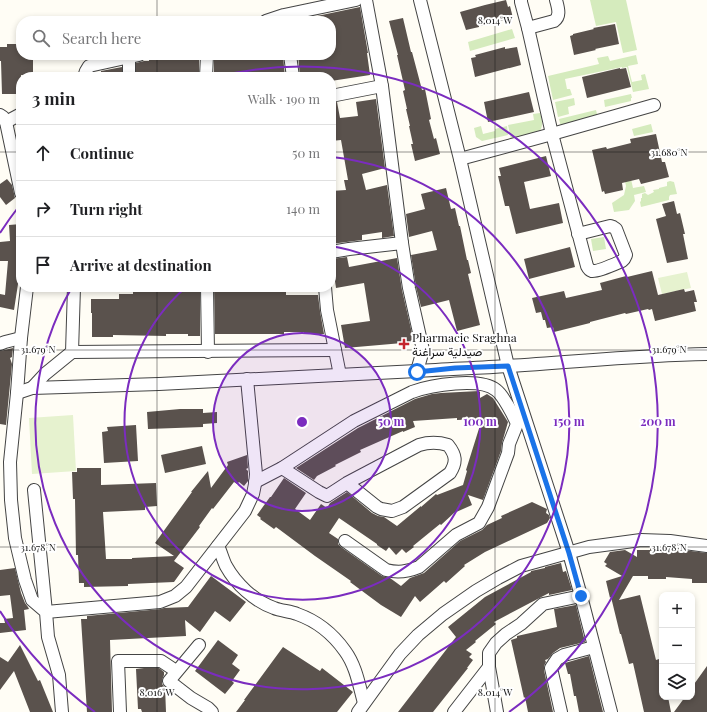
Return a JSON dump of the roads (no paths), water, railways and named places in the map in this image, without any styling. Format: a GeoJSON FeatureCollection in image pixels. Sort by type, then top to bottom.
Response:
{"type":"FeatureCollection","features":[{"type":"Feature","properties":{"kind":"street"},"geometry":{"type":"LineString","coordinates":[[292,16],[356,0]]}},
{"type":"Feature","properties":{"kind":"street"},"geometry":{"type":"LineString","coordinates":[[366,0],[382,86],[409,288],[423,350],[417,372]]}},
{"type":"Feature","properties":{"kind":"street"},"geometry":{"type":"LineString","coordinates":[[420,0],[460,159],[508,366],[569,553],[611,712]]}},
{"type":"Feature","properties":{"kind":"street"},"geometry":{"type":"LineString","coordinates":[[521,0],[520,2],[528,28],[552,134],[578,234]]}},
{"type":"Feature","properties":{"kind":"street"},"geometry":{"type":"LineString","coordinates":[[528,28],[557,19],[559,14],[556,0]]}},
{"type":"Feature","properties":{"kind":"street"},"geometry":{"type":"LineString","coordinates":[[86,72],[89,66],[116,60]]}},
{"type":"Feature","properties":{"kind":"street"},"geometry":{"type":"LineString","coordinates":[[129,72],[133,60]]}},
{"type":"Feature","properties":{"kind":"street"},"geometry":{"type":"LineString","coordinates":[[206,72],[207,60]]}},
{"type":"Feature","properties":{"kind":"street"},"geometry":{"type":"LineString","coordinates":[[291,60],[292,72]]}},
{"type":"Feature","properties":{"kind":"street"},"geometry":{"type":"LineString","coordinates":[[336,95],[382,86]]}},
{"type":"Feature","properties":{"kind":"street"},"geometry":{"type":"LineString","coordinates":[[460,159],[654,105]]}},
{"type":"Feature","properties":{"kind":"street"},"geometry":{"type":"LineString","coordinates":[[16,115],[3,119],[16,172]]}},
{"type":"Feature","properties":{"kind":"street"},"geometry":{"type":"LineString","coordinates":[[336,251],[402,243]]}},
{"type":"Feature","properties":{"kind":"street"},"geometry":{"type":"LineString","coordinates":[[26,292],[10,462],[5,490],[25,580],[32,600],[46,612],[160,602],[181,592],[245,511],[253,494],[256,474],[247,379]]}},
{"type":"Feature","properties":{"kind":"street"},"geometry":{"type":"LineString","coordinates":[[72,352],[74,292]]}},
{"type":"Feature","properties":{"kind":"street"},"geometry":{"type":"LineString","coordinates":[[207,292],[208,352]]}},
{"type":"Feature","properties":{"kind":"street"},"geometry":{"type":"LineString","coordinates":[[325,292],[327,310],[340,375]]}},
{"type":"Feature","properties":{"kind":"street"},"geometry":{"type":"LineString","coordinates":[[0,344],[21,338]]}},
{"type":"Feature","properties":{"kind":"street"},"geometry":{"type":"LineString","coordinates":[[32,388],[45,374],[72,352],[335,350]]}},
{"type":"Feature","properties":{"kind":"street"},"geometry":{"type":"LineString","coordinates":[[17,393],[32,388],[160,384],[417,372],[455,368],[508,366],[671,354],[707,354]]}},
{"type":"Feature","properties":{"kind":"street"},"geometry":{"type":"LineString","coordinates":[[255,482],[282,468],[354,421],[412,392],[436,386],[480,383],[492,386],[500,393],[517,424],[488,507],[479,523],[456,535],[418,567],[404,572],[386,570],[345,541]]}},
{"type":"Feature","properties":{"kind":"street"},"geometry":{"type":"LineString","coordinates":[[282,468],[327,496],[347,483],[419,445],[427,443],[441,443],[448,445],[455,456],[455,462],[450,473],[397,510],[386,510],[377,507],[347,483]]}},
{"type":"Feature","properties":{"kind":"street"},"geometry":{"type":"LineString","coordinates":[[34,490],[48,637],[59,675],[62,712]]}},
{"type":"Feature","properties":{"kind":"street"},"geometry":{"type":"LineString","coordinates":[[361,707],[400,654],[418,635],[443,614],[476,591],[521,566],[589,547],[641,540],[670,541],[707,546]]}},
{"type":"Feature","properties":{"kind":"street"},"geometry":{"type":"LineString","coordinates":[[218,546],[229,570],[240,585],[248,592],[260,601],[274,608],[286,610],[320,625],[338,642],[352,662],[361,707]]}},
{"type":"Feature","properties":{"kind":"street"},"geometry":{"type":"LineString","coordinates":[[497,712],[489,667],[490,653],[496,643],[544,604],[581,596]]}},
{"type":"Feature","properties":{"kind":"street"},"geometry":{"type":"LineString","coordinates":[[199,645],[169,680],[191,698],[212,712]]}},
{"type":"Feature","properties":{"kind":"street"},"geometry":{"type":"LineString","coordinates":[[561,712],[551,668],[557,659],[564,655],[594,647]]}},
{"type":"Feature","properties":{"kind":"street"},"geometry":{"type":"LineString","coordinates":[[120,712],[118,661],[161,661],[176,671]]}},
{"type":"Feature","properties":{"kind":"street"},"geometry":{"type":"LineString","coordinates":[[454,712],[489,667]]}},
{"type":"Feature","properties":{"kind":"place","name":"Pharmacie Sraghna صيدلية سراغنة"},"geometry":{"type":"Point","coordinates":[404,344]}}]}
